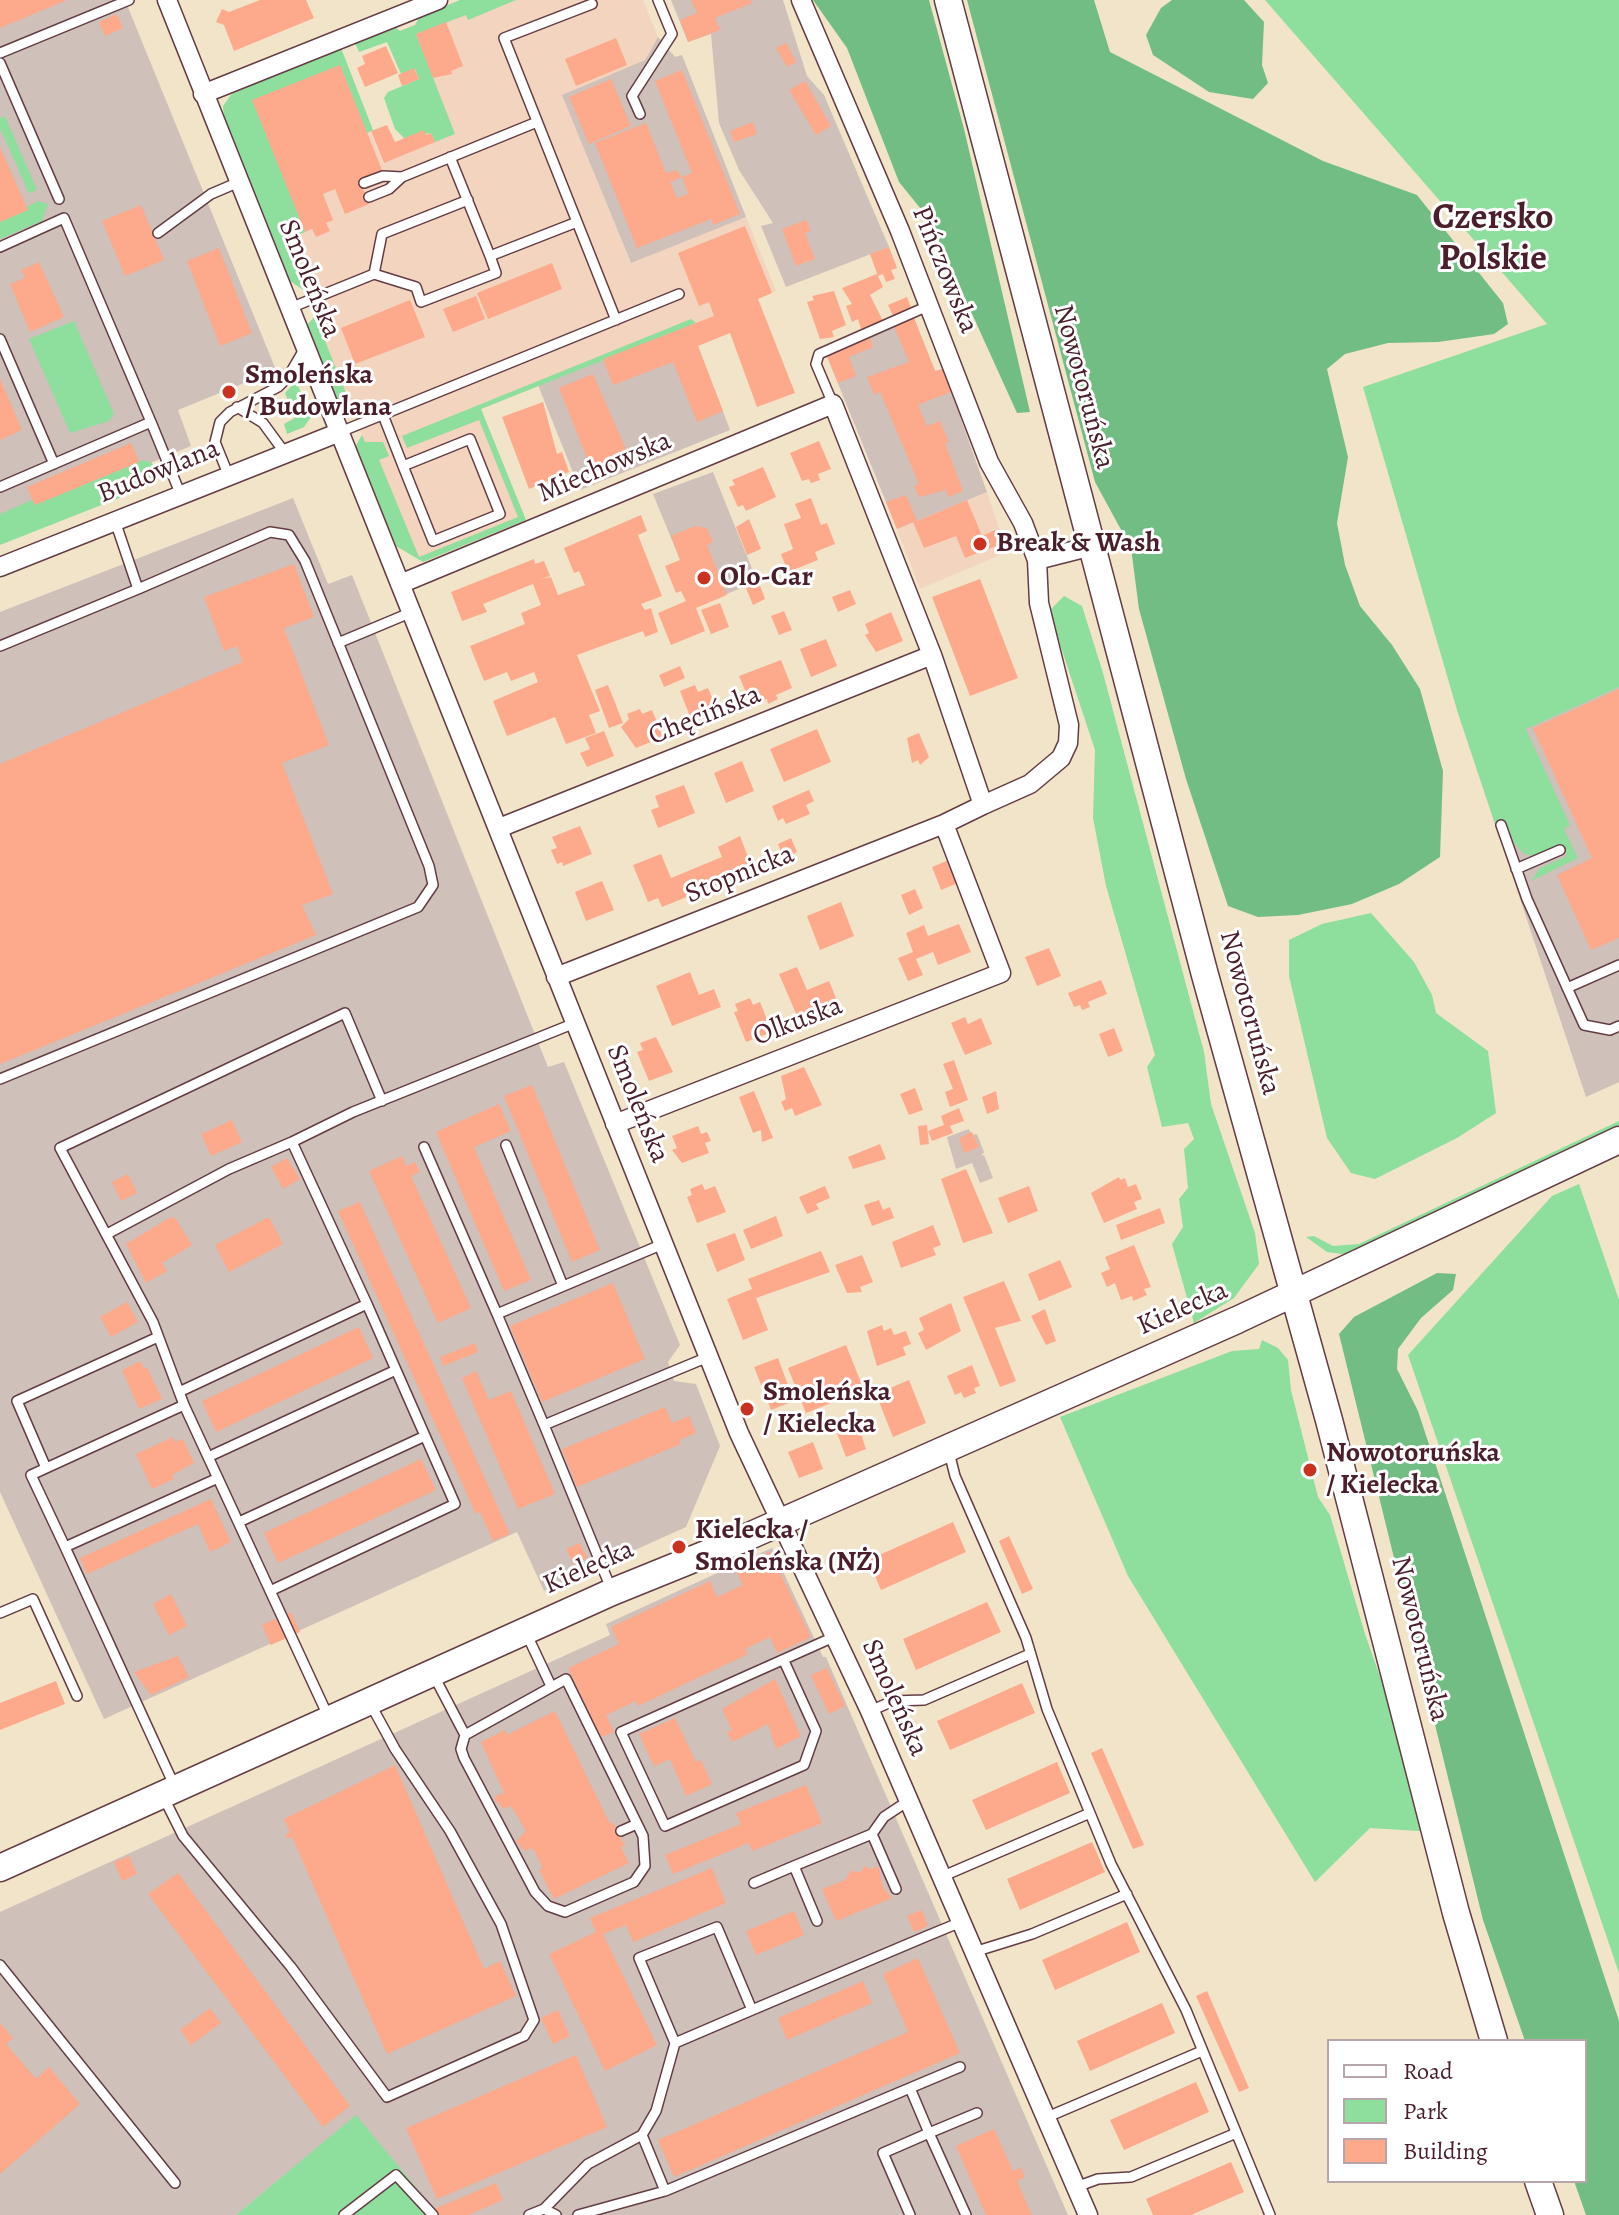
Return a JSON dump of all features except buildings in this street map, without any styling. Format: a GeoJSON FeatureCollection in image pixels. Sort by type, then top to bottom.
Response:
{"type":"FeatureCollection","features":[{"type":"Feature","properties":{"kind":"main road","name":"Nowotoruńska"},"geometry":{"type":"LineString","coordinates":[[948,0],[1205,975],[1294,1293],[1456,1913],[1493,2039]]}},
{"type":"Feature","properties":{"kind":"main road","name":"Kielecka"},"geometry":{"type":"LineString","coordinates":[[0,1868],[612,1592],[948,1449],[1294,1293],[1619,1140]]}},
{"type":"Feature","properties":{"kind":"main road"},"geometry":{"type":"LineString","coordinates":[[1539,2183],[1550,2215]]}},
{"type":"Feature","properties":{"kind":"street","name":"Smoleńska"},"geometry":{"type":"LineString","coordinates":[[167,0],[708,1357],[780,1522],[870,1711],[1088,2215]]}},
{"type":"Feature","properties":{"kind":"street"},"geometry":{"type":"LineString","coordinates":[[203,94],[438,0]]}},
{"type":"Feature","properties":{"kind":"street","name":"Pińczowska"},"geometry":{"type":"LineString","coordinates":[[801,0],[989,462],[1023,523],[1037,560],[1039,603],[1069,725],[1068,743],[1061,758],[1030,784],[983,805]]}},
{"type":"Feature","properties":{"kind":"street"},"geometry":{"type":"LineString","coordinates":[[833,404],[932,655],[983,805]]}},
{"type":"Feature","properties":{"kind":"street","name":"Miechowska"},"geometry":{"type":"LineString","coordinates":[[400,584],[833,404]]}},
{"type":"Feature","properties":{"kind":"street","name":"Budowlana"},"geometry":{"type":"LineString","coordinates":[[0,567],[340,432]]}},
{"type":"Feature","properties":{"kind":"street"},"geometry":{"type":"LineString","coordinates":[[1037,560],[1092,546]]}},
{"type":"Feature","properties":{"kind":"street","name":"Chęcińska"},"geometry":{"type":"LineString","coordinates":[[499,828],[932,655]]}},
{"type":"Feature","properties":{"kind":"street","name":"Stopnicka"},"geometry":{"type":"LineString","coordinates":[[556,977],[944,824],[983,805]]}},
{"type":"Feature","properties":{"kind":"street","name":"Olkuska"},"geometry":{"type":"LineString","coordinates":[[615,1124],[1001,973],[944,824]]}},
{"type":"Feature","properties":{"kind":"lane"},"geometry":{"type":"LineString","coordinates":[[0,53],[129,0]]}},
{"type":"Feature","properties":{"kind":"lane"},"geometry":{"type":"LineString","coordinates":[[640,114],[632,96],[672,34],[658,0]]}},
{"type":"Feature","properties":{"kind":"lane"},"geometry":{"type":"LineString","coordinates":[[592,4],[504,38],[616,320]]}},
{"type":"Feature","properties":{"kind":"lane"},"geometry":{"type":"LineString","coordinates":[[0,63],[59,199]]}},
{"type":"Feature","properties":{"kind":"lane"},"geometry":{"type":"LineString","coordinates":[[369,197],[389,189],[402,177],[537,122]]}},
{"type":"Feature","properties":{"kind":"lane"},"geometry":{"type":"LineString","coordinates":[[290,308],[374,274],[416,287],[421,302],[496,273],[450,157]]}},
{"type":"Feature","properties":{"kind":"lane"},"geometry":{"type":"LineString","coordinates":[[364,183],[383,176],[402,177]]}},
{"type":"Feature","properties":{"kind":"lane"},"geometry":{"type":"LineString","coordinates":[[158,233],[211,194],[239,182]]}},
{"type":"Feature","properties":{"kind":"lane"},"geometry":{"type":"LineString","coordinates":[[374,274],[382,234],[468,200]]}},
{"type":"Feature","properties":{"kind":"lane"},"geometry":{"type":"LineString","coordinates":[[0,247],[64,218],[180,493]]}},
{"type":"Feature","properties":{"kind":"lane"},"geometry":{"type":"LineString","coordinates":[[490,256],[577,222]]}},
{"type":"Feature","properties":{"kind":"lane"},"geometry":{"type":"LineString","coordinates":[[340,432],[679,294]]}},
{"type":"Feature","properties":{"kind":"lane"},"geometry":{"type":"LineString","coordinates":[[833,404],[816,364],[819,354],[928,306]]}},
{"type":"Feature","properties":{"kind":"lane"},"geometry":{"type":"LineString","coordinates":[[0,339],[54,464]]}},
{"type":"Feature","properties":{"kind":"lane"},"geometry":{"type":"LineString","coordinates":[[228,474],[215,434],[224,416],[278,387],[288,377],[306,346]]}},
{"type":"Feature","properties":{"kind":"lane"},"geometry":{"type":"LineString","coordinates":[[237,407],[263,423],[285,453]]}},
{"type":"Feature","properties":{"kind":"lane"},"geometry":{"type":"LineString","coordinates":[[383,415],[403,466],[433,541],[500,514],[470,439],[403,466]]}},
{"type":"Feature","properties":{"kind":"lane"},"geometry":{"type":"LineString","coordinates":[[0,487],[151,422]]}},
{"type":"Feature","properties":{"kind":"lane"},"geometry":{"type":"LineString","coordinates":[[115,521],[138,589]]}},
{"type":"Feature","properties":{"kind":"lane"},"geometry":{"type":"LineString","coordinates":[[0,1079],[418,907],[433,885],[429,866],[305,561],[289,535],[270,532],[138,589],[1,641]]}},
{"type":"Feature","properties":{"kind":"lane"},"geometry":{"type":"LineString","coordinates":[[338,643],[412,612]]}},
{"type":"Feature","properties":{"kind":"lane"},"geometry":{"type":"LineString","coordinates":[[1501,825],[1516,869],[1584,1025],[1610,1030],[1619,1026]]}},
{"type":"Feature","properties":{"kind":"lane"},"geometry":{"type":"LineString","coordinates":[[1516,869],[1560,850]]}},
{"type":"Feature","properties":{"kind":"lane"},"geometry":{"type":"LineString","coordinates":[[1567,988],[1619,965]]}},
{"type":"Feature","properties":{"kind":"lane"},"geometry":{"type":"LineString","coordinates":[[330,1719],[184,1405],[158,1337],[60,1148],[345,1013],[382,1101]]}},
{"type":"Feature","properties":{"kind":"lane"},"geometry":{"type":"LineString","coordinates":[[107,1234],[229,1169],[382,1101],[575,1023]]}},
{"type":"Feature","properties":{"kind":"lane"},"geometry":{"type":"LineString","coordinates":[[270,1591],[455,1504],[292,1142]]}},
{"type":"Feature","properties":{"kind":"lane"},"geometry":{"type":"LineString","coordinates":[[506,1145],[563,1286]]}},
{"type":"Feature","properties":{"kind":"lane"},"geometry":{"type":"LineString","coordinates":[[424,1147],[612,1592]]}},
{"type":"Feature","properties":{"kind":"lane"},"geometry":{"type":"LineString","coordinates":[[497,1314],[663,1244]]}},
{"type":"Feature","properties":{"kind":"lane"},"geometry":{"type":"LineString","coordinates":[[179,1392],[367,1304]]}},
{"type":"Feature","properties":{"kind":"lane"},"geometry":{"type":"LineString","coordinates":[[46,1468],[17,1401],[158,1337]]}},
{"type":"Feature","properties":{"kind":"lane"},"geometry":{"type":"LineString","coordinates":[[544,1425],[708,1357]]}},
{"type":"Feature","properties":{"kind":"lane"},"geometry":{"type":"LineString","coordinates":[[208,1457],[396,1370]]}},
{"type":"Feature","properties":{"kind":"lane"},"geometry":{"type":"LineString","coordinates":[[184,1405],[31,1475],[65,1547],[169,1792],[183,1836],[291,1967],[387,2097],[524,2036],[534,2020],[501,1924],[450,1831],[395,1749],[370,1702]]}},
{"type":"Feature","properties":{"kind":"lane"},"geometry":{"type":"LineString","coordinates":[[239,1522],[425,1436]]}},
{"type":"Feature","properties":{"kind":"lane"},"geometry":{"type":"LineString","coordinates":[[948,1449],[955,1476],[1030,1654],[1047,1709],[1090,1813],[1186,2010],[1268,2213],[1257,2215]]}},
{"type":"Feature","properties":{"kind":"lane"},"geometry":{"type":"LineString","coordinates":[[65,1547],[218,1478]]}},
{"type":"Feature","properties":{"kind":"lane"},"geometry":{"type":"LineString","coordinates":[[0,1613],[33,1599],[77,1696]]}},
{"type":"Feature","properties":{"kind":"lane"},"geometry":{"type":"LineString","coordinates":[[525,1632],[551,1686]]}},
{"type":"Feature","properties":{"kind":"lane"},"geometry":{"type":"LineString","coordinates":[[784,1661],[816,1731],[804,1765],[665,1826],[621,1732],[836,1636]]}},
{"type":"Feature","properties":{"kind":"lane"},"geometry":{"type":"LineString","coordinates":[[870,1711],[893,1701],[924,1700],[1030,1654]]}},
{"type":"Feature","properties":{"kind":"lane"},"geometry":{"type":"LineString","coordinates":[[432,1673],[465,1735],[461,1749],[464,1758],[535,1892],[553,1910],[565,1912],[634,1882],[646,1857],[637,1824],[566,1679],[465,1735]]}},
{"type":"Feature","properties":{"kind":"lane"},"geometry":{"type":"LineString","coordinates":[[754,1883],[872,1834],[884,1817],[908,1801]]}},
{"type":"Feature","properties":{"kind":"lane"},"geometry":{"type":"LineString","coordinates":[[941,1877],[1090,1813]]}},
{"type":"Feature","properties":{"kind":"lane"},"geometry":{"type":"LineString","coordinates":[[621,1831],[637,1824]]}},
{"type":"Feature","properties":{"kind":"lane"},"geometry":{"type":"LineString","coordinates":[[872,1834],[896,1889]]}},
{"type":"Feature","properties":{"kind":"lane"},"geometry":{"type":"LineString","coordinates":[[794,1866],[817,1921]]}},
{"type":"Feature","properties":{"kind":"lane"},"geometry":{"type":"LineString","coordinates":[[974,1952],[1032,1934],[1127,1894]]}},
{"type":"Feature","properties":{"kind":"lane"},"geometry":{"type":"LineString","coordinates":[[675,2043],[961,1922]]}},
{"type":"Feature","properties":{"kind":"lane"},"geometry":{"type":"LineString","coordinates":[[529,2215],[544,2209],[588,2164],[642,2135],[656,2111],[675,2043],[639,1958],[717,1927],[752,2010]]}},
{"type":"Feature","properties":{"kind":"lane"},"geometry":{"type":"LineString","coordinates":[[0,1965],[175,2183]]}},
{"type":"Feature","properties":{"kind":"lane"},"geometry":{"type":"LineString","coordinates":[[1045,2118],[1202,2051]]}},
{"type":"Feature","properties":{"kind":"lane"},"geometry":{"type":"LineString","coordinates":[[578,2215],[665,2191],[960,2067]]}},
{"type":"Feature","properties":{"kind":"lane"},"geometry":{"type":"LineString","coordinates":[[910,2088],[966,2215]]}},
{"type":"Feature","properties":{"kind":"lane"},"geometry":{"type":"LineString","coordinates":[[910,2215],[883,2153],[977,2113]]}},
{"type":"Feature","properties":{"kind":"lane"},"geometry":{"type":"LineString","coordinates":[[1076,2187],[1098,2179],[1131,2177],[1234,2134]]}},
{"type":"Feature","properties":{"kind":"lane"},"geometry":{"type":"LineString","coordinates":[[642,2135],[665,2191]]}},
{"type":"Feature","properties":{"kind":"lane"},"geometry":{"type":"LineString","coordinates":[[344,2215],[396,2175],[433,2215]]}},
{"type":"Feature","properties":{"kind":"lane"},"geometry":{"type":"LineString","coordinates":[[544,2209],[556,2215]]}},
{"type":"Feature","properties":{"kind":"shaded area"},"geometry":{"type":"Polygon","coordinates":[[[0,0],[125,0],[276,370],[178,410],[191,446],[0,526],[0,0]]]}},
{"type":"Feature","properties":{"kind":"shaded area"},"geometry":{"type":"Polygon","coordinates":[[[478,0],[643,0],[658,37],[645,60],[563,95],[630,262],[746,217],[776,291],[481,409],[526,520],[426,561],[409,553],[232,109],[339,54],[383,163],[443,138],[399,31],[478,0]]]}},
{"type":"Feature","properties":{"kind":"shaded area"},"geometry":{"type":"Polygon","coordinates":[[[671,0],[783,0],[807,76],[824,95],[889,247],[786,287],[761,226],[773,223],[739,170],[719,123],[711,34],[688,42],[671,0]]]}},
{"type":"Feature","properties":{"kind":"shaded area"},"geometry":{"type":"Polygon","coordinates":[[[658,37],[675,57],[682,55],[746,217],[631,263],[562,95],[645,60],[658,37]]]}},
{"type":"Feature","properties":{"kind":"shaded area"},"geometry":{"type":"Polygon","coordinates":[[[914,318],[935,371],[943,369],[987,492],[897,529],[826,354],[914,318]]]}},
{"type":"Feature","properties":{"kind":"shaded area"},"geometry":{"type":"Polygon","coordinates":[[[690,325],[730,430],[580,490],[538,385],[690,325]]]}},
{"type":"Feature","properties":{"kind":"shaded area"},"geometry":{"type":"Polygon","coordinates":[[[713,472],[757,581],[699,606],[653,494],[713,472]]]}},
{"type":"Feature","properties":{"kind":"shaded area"},"geometry":{"type":"Polygon","coordinates":[[[987,492],[1007,552],[920,589],[897,529],[987,492]]]}},
{"type":"Feature","properties":{"kind":"shaded area"},"geometry":{"type":"Polygon","coordinates":[[[293,498],[328,584],[352,575],[548,1067],[564,1062],[680,1345],[668,1362],[674,1381],[696,1384],[720,1446],[686,1527],[544,1591],[517,1532],[104,1719],[0,1492],[0,612],[293,498]]]}},
{"type":"Feature","properties":{"kind":"shaded area"},"geometry":{"type":"Polygon","coordinates":[[[1619,604],[1619,1082],[1586,1097],[1457,710],[1586,635],[1619,604]]]}},
{"type":"Feature","properties":{"kind":"shaded area"},"geometry":{"type":"Polygon","coordinates":[[[969,1129],[972,1135],[977,1134],[984,1152],[981,1156],[984,1155],[993,1178],[980,1183],[972,1163],[956,1169],[947,1137],[969,1129]]]}},
{"type":"Feature","properties":{"kind":"shaded area"},"geometry":{"type":"Polygon","coordinates":[[[772,1548],[823,1657],[826,1657],[1068,2215],[439,2215],[356,2116],[236,2215],[0,2215],[0,1912],[610,1635],[606,1624],[772,1548]]]}},
{"type":"Feature","properties":{"kind":"green space"},"geometry":{"type":"Polygon","coordinates":[[[460,0],[516,0],[468,20],[466,15],[416,34],[455,134],[435,142],[431,133],[404,138],[395,129],[384,98],[388,92],[419,79],[415,69],[401,74],[387,42],[359,52],[355,43],[395,27],[400,31],[415,25],[420,16],[460,0]]]}},
{"type":"Feature","properties":{"kind":"green space"},"geometry":{"type":"Polygon","coordinates":[[[813,0],[929,0],[964,129],[1030,412],[1017,413],[929,219],[899,182],[847,48],[813,0]]]}},
{"type":"Feature","properties":{"kind":"green space"},"geometry":{"type":"Polygon","coordinates":[[[967,0],[1094,0],[1110,52],[1323,161],[1417,195],[1503,303],[1508,324],[1494,334],[1438,342],[1388,343],[1345,354],[1327,369],[1348,457],[1337,523],[1345,565],[1360,606],[1392,645],[1420,689],[1443,771],[1440,857],[1399,884],[1352,904],[1298,915],[1258,917],[1228,906],[1186,779],[1139,609],[1131,548],[1095,482],[967,0]]]}},
{"type":"Feature","properties":{"kind":"green space"},"geometry":{"type":"Polygon","coordinates":[[[1172,0],[1244,0],[1264,22],[1262,65],[1268,83],[1253,99],[1209,92],[1153,55],[1146,35],[1161,8],[1172,0]]]}},
{"type":"Feature","properties":{"kind":"green space"},"geometry":{"type":"Polygon","coordinates":[[[1265,0],[1619,0],[1619,687],[1526,729],[1570,825],[1564,829],[1578,858],[1531,881],[1540,868],[1567,856],[1561,844],[1534,856],[1524,854],[1514,843],[1505,820],[1495,824],[1457,710],[1363,387],[1547,324],[1265,0]]]}},
{"type":"Feature","properties":{"kind":"green space"},"geometry":{"type":"Polygon","coordinates":[[[341,48],[373,130],[367,133],[340,65],[305,232],[287,239],[305,291],[290,281],[224,117],[223,106],[233,92],[341,48]]]}},
{"type":"Feature","properties":{"kind":"green space"},"geometry":{"type":"Polygon","coordinates":[[[5,116],[37,190],[29,193],[0,128],[0,118],[5,116]]]}},
{"type":"Feature","properties":{"kind":"green space"},"geometry":{"type":"Polygon","coordinates":[[[38,201],[48,204],[42,221],[0,239],[0,222],[38,201]]]}},
{"type":"Feature","properties":{"kind":"green space"},"geometry":{"type":"Polygon","coordinates":[[[315,316],[354,413],[342,411],[307,325],[315,316]]]}},
{"type":"Feature","properties":{"kind":"green space"},"geometry":{"type":"Polygon","coordinates":[[[691,319],[696,323],[481,409],[526,520],[423,562],[396,546],[355,447],[362,435],[365,442],[383,442],[389,456],[379,460],[419,557],[518,517],[479,420],[407,448],[402,436],[691,319]]]}},
{"type":"Feature","properties":{"kind":"green space"},"geometry":{"type":"Polygon","coordinates":[[[74,321],[114,414],[109,421],[70,433],[29,339],[74,321]]]}},
{"type":"Feature","properties":{"kind":"green space"},"geometry":{"type":"Polygon","coordinates":[[[296,381],[311,417],[304,427],[287,434],[284,424],[295,418],[285,393],[296,381]]]}},
{"type":"Feature","properties":{"kind":"green space"},"geometry":{"type":"Polygon","coordinates":[[[143,460],[152,463],[154,469],[155,476],[147,487],[0,545],[0,514],[32,500],[35,505],[143,460]]]}},
{"type":"Feature","properties":{"kind":"green space"},"geometry":{"type":"Polygon","coordinates":[[[1064,596],[1082,606],[1103,673],[1204,1052],[1211,1104],[1255,1233],[1259,1264],[1234,1298],[1194,1323],[1172,1244],[1183,1227],[1179,1199],[1188,1188],[1184,1149],[1194,1139],[1188,1123],[1162,1127],[1147,1067],[1155,1055],[1106,886],[1093,818],[1095,750],[1049,611],[1064,596]]]}},
{"type":"Feature","properties":{"kind":"green space"},"geometry":{"type":"Polygon","coordinates":[[[1371,913],[1414,962],[1432,995],[1436,1013],[1488,1051],[1496,1113],[1457,1138],[1375,1179],[1351,1173],[1327,1138],[1289,976],[1289,940],[1322,924],[1371,913]]]}},
{"type":"Feature","properties":{"kind":"green space"},"geometry":{"type":"Polygon","coordinates":[[[1619,1121],[1619,1129],[1349,1255],[1327,1252],[1306,1237],[1314,1236],[1333,1246],[1359,1244],[1619,1121]]]}},
{"type":"Feature","properties":{"kind":"green space"},"geometry":{"type":"Polygon","coordinates":[[[1579,1184],[1619,1300],[1619,1973],[1408,1355],[1552,1196],[1579,1184]]]}},
{"type":"Feature","properties":{"kind":"green space"},"geometry":{"type":"Polygon","coordinates":[[[1437,1273],[1456,1274],[1453,1290],[1421,1318],[1398,1349],[1397,1369],[1418,1411],[1619,2021],[1619,2215],[1586,2215],[1575,2183],[1587,2183],[1587,2039],[1524,2039],[1483,1920],[1339,1334],[1354,1317],[1437,1273]]]}},
{"type":"Feature","properties":{"kind":"green space"},"geometry":{"type":"Polygon","coordinates":[[[1262,1340],[1278,1348],[1288,1360],[1291,1390],[1318,1497],[1330,1515],[1365,1634],[1435,1832],[1370,1828],[1315,1882],[1128,1576],[1060,1417],[1232,1351],[1259,1349],[1262,1340]]]}},
{"type":"Feature","properties":{"kind":"green space"},"geometry":{"type":"Polygon","coordinates":[[[356,2115],[439,2215],[236,2215],[356,2115]]]}},
{"type":"Feature","properties":{"kind":"place","name":"Smoleńska / Budowlana"},"geometry":{"type":"Point","coordinates":[229,392]}},
{"type":"Feature","properties":{"kind":"place","name":"Break & Wash"},"geometry":{"type":"Point","coordinates":[980,544]}},
{"type":"Feature","properties":{"kind":"place","name":"Olo-Car"},"geometry":{"type":"Point","coordinates":[704,578]}},
{"type":"Feature","properties":{"kind":"place","name":"Smoleńska / Kielecka"},"geometry":{"type":"Point","coordinates":[747,1409]}},
{"type":"Feature","properties":{"kind":"place","name":"Nowotoruńska / Kielecka"},"geometry":{"type":"Point","coordinates":[1310,1470]}},
{"type":"Feature","properties":{"kind":"place","name":"Kielecka / Smoleńska (NŻ)"},"geometry":{"type":"Point","coordinates":[679,1547]}},
{"type":"Feature","properties":{"kind":"district","name":"Czersko Polskie"},"geometry":{"type":"Point","coordinates":[1493,240]}}]}
